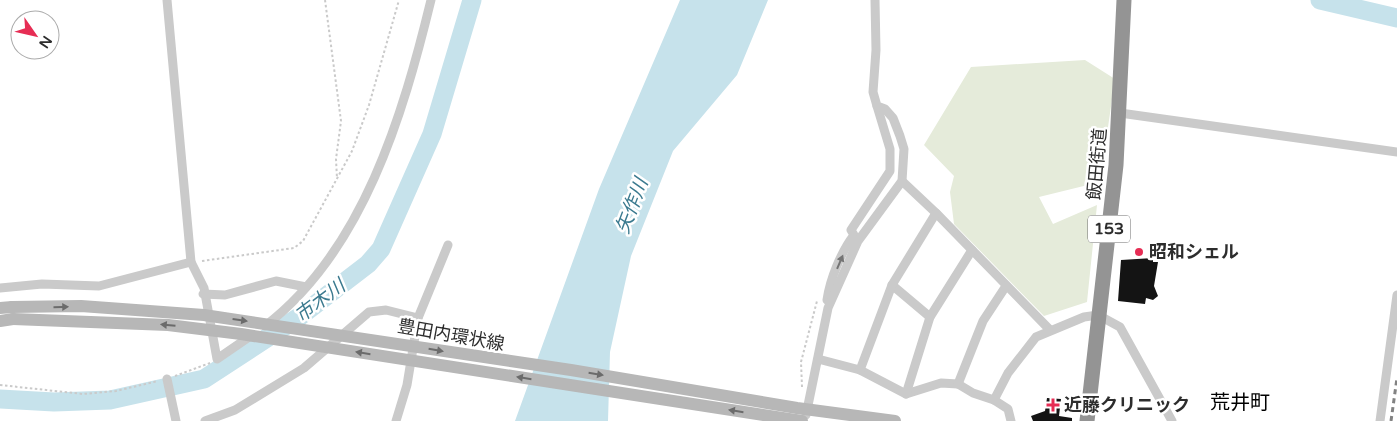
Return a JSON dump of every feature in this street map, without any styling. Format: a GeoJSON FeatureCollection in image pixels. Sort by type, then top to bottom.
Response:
{"type":"FeatureCollection","features":[{"type":"Feature","properties":{"kind":"highway","name":"飯田街道"},"geometry":{"type":"LineString","coordinates":[[1087,421],[1120,113],[1124,0]]}},
{"type":"Feature","properties":{"kind":"street"},"geometry":{"type":"LineString","coordinates":[[167,0],[191,262],[204,288],[203,294],[217,359],[282,313],[332,255],[357,213],[403,102],[422,40],[431,0]]}},
{"type":"Feature","properties":{"kind":"street"},"geometry":{"type":"LineString","coordinates":[[828,308],[827,299],[833,279],[847,244],[854,235],[851,230],[890,171],[890,149],[873,92],[876,50],[875,0]]}},
{"type":"Feature","properties":{"kind":"street"},"geometry":{"type":"LineString","coordinates":[[803,421],[828,308],[858,241],[902,181],[904,149],[900,136],[893,118],[885,109],[877,106]]}},
{"type":"Feature","properties":{"kind":"street"},"geometry":{"type":"LineString","coordinates":[[1120,113],[1397,152]]}},
{"type":"Feature","properties":{"kind":"street"},"geometry":{"type":"LineString","coordinates":[[902,181],[936,213],[1050,330]]}},
{"type":"Feature","properties":{"kind":"street"},"geometry":{"type":"LineString","coordinates":[[860,370],[892,285],[936,213]]}},
{"type":"Feature","properties":{"kind":"street"},"geometry":{"type":"LineString","coordinates":[[396,421],[407,385],[418,318],[448,245]]}},
{"type":"Feature","properties":{"kind":"street"},"geometry":{"type":"LineString","coordinates":[[906,394],[930,317],[972,250]]}},
{"type":"Feature","properties":{"kind":"street"},"geometry":{"type":"LineString","coordinates":[[0,288],[42,284],[99,286],[191,262]]}},
{"type":"Feature","properties":{"kind":"street"},"geometry":{"type":"LineString","coordinates":[[203,294],[225,295],[276,281],[306,287]]}},
{"type":"Feature","properties":{"kind":"street"},"geometry":{"type":"LineString","coordinates":[[892,285],[930,317]]}},
{"type":"Feature","properties":{"kind":"street"},"geometry":{"type":"LineString","coordinates":[[958,384],[983,321],[1006,286]]}},
{"type":"Feature","properties":{"kind":"street"},"geometry":{"type":"LineString","coordinates":[[1380,421],[1394,339],[1397,295]]}},
{"type":"Feature","properties":{"kind":"street","name":"豊田内環状線"},"geometry":{"type":"LineString","coordinates":[[6,314],[81,306],[204,315],[571,370],[797,408],[895,421]]}},
{"type":"Feature","properties":{"kind":"street"},"geometry":{"type":"LineString","coordinates":[[205,421],[235,410],[304,368],[369,312],[386,310],[418,318]]}},
{"type":"Feature","properties":{"kind":"street","name":"豊田内環状線"},"geometry":{"type":"LineString","coordinates":[[6,314],[168,325],[241,334],[803,421]]}},
{"type":"Feature","properties":{"kind":"street"},"geometry":{"type":"LineString","coordinates":[[994,400],[1008,373],[1036,338],[1050,330],[1084,317],[1098,315],[1120,327],[1172,421]]}},
{"type":"Feature","properties":{"kind":"street"},"geometry":{"type":"LineString","coordinates":[[818,359],[860,370],[906,394],[941,383],[958,384],[973,393],[994,400],[1008,409],[1011,421]]}},
{"type":"Feature","properties":{"kind":"street"},"geometry":{"type":"LineString","coordinates":[[167,378],[176,421]]}},
{"type":"Feature","properties":{"kind":"path"},"geometry":{"type":"LineString","coordinates":[[325,0],[341,121],[336,159],[337,180]]}},
{"type":"Feature","properties":{"kind":"path"},"geometry":{"type":"LineString","coordinates":[[191,262],[294,248],[303,241],[352,151],[369,106],[398,0]]}},
{"type":"Feature","properties":{"kind":"path"},"geometry":{"type":"LineString","coordinates":[[0,385],[83,394],[116,391],[190,372],[217,359]]}},
{"type":"Feature","properties":{"kind":"green space"},"geometry":{"type":"Polygon","coordinates":[[[1085,60],[1115,79],[1100,182],[1039,197],[1053,224],[1097,205],[1087,302],[1044,316],[954,224],[950,192],[954,176],[924,145],[971,67],[1085,60]]]}},
{"type":"Feature","properties":{"kind":"water","name":"矢作川"},"geometry":{"type":"Polygon","coordinates":[[[680,0],[768,0],[737,75],[673,151],[631,256],[610,352],[608,421],[515,421],[599,189],[680,0]]]}},
{"type":"Feature","properties":{"kind":"building"},"geometry":{"type":"Polygon","coordinates":[[[1153,258],[1153,262],[1158,262],[1154,286],[1158,296],[1153,300],[1146,298],[1145,304],[1118,301],[1121,260],[1153,258]]]}},
{"type":"Feature","properties":{"kind":"building","name":"近藤クリニック"},"geometry":{"type":"Polygon","coordinates":[[[1047,398],[1061,399],[1059,416],[1072,418],[1072,421],[1033,421],[1031,416],[1045,411],[1047,398]]]}},
{"type":"Feature","properties":{"kind":"waterway","name":"市木川"},"geometry":{"type":"LineString","coordinates":[[0,399],[54,402],[110,400],[204,379],[299,317],[368,264],[381,249],[432,134],[472,0]]}},
{"type":"Feature","properties":{"kind":"waterway"},"geometry":{"type":"LineString","coordinates":[[1320,0],[1397,18]]}},
{"type":"Feature","properties":{"kind":"railway"},"geometry":{"type":"LineString","coordinates":[[1391,421],[1397,378]]}},
{"type":"Feature","properties":{"kind":"place","name":"昭和シェル"},"geometry":{"type":"Point","coordinates":[1139,252]}},
{"type":"Feature","properties":{"kind":"place","name":"近藤クリニック"},"geometry":{"type":"Point","coordinates":[1053,405]}},
{"type":"Feature","properties":{"kind":"district","name":"荒井町"},"geometry":{"type":"Point","coordinates":[1240,403]}}]}
